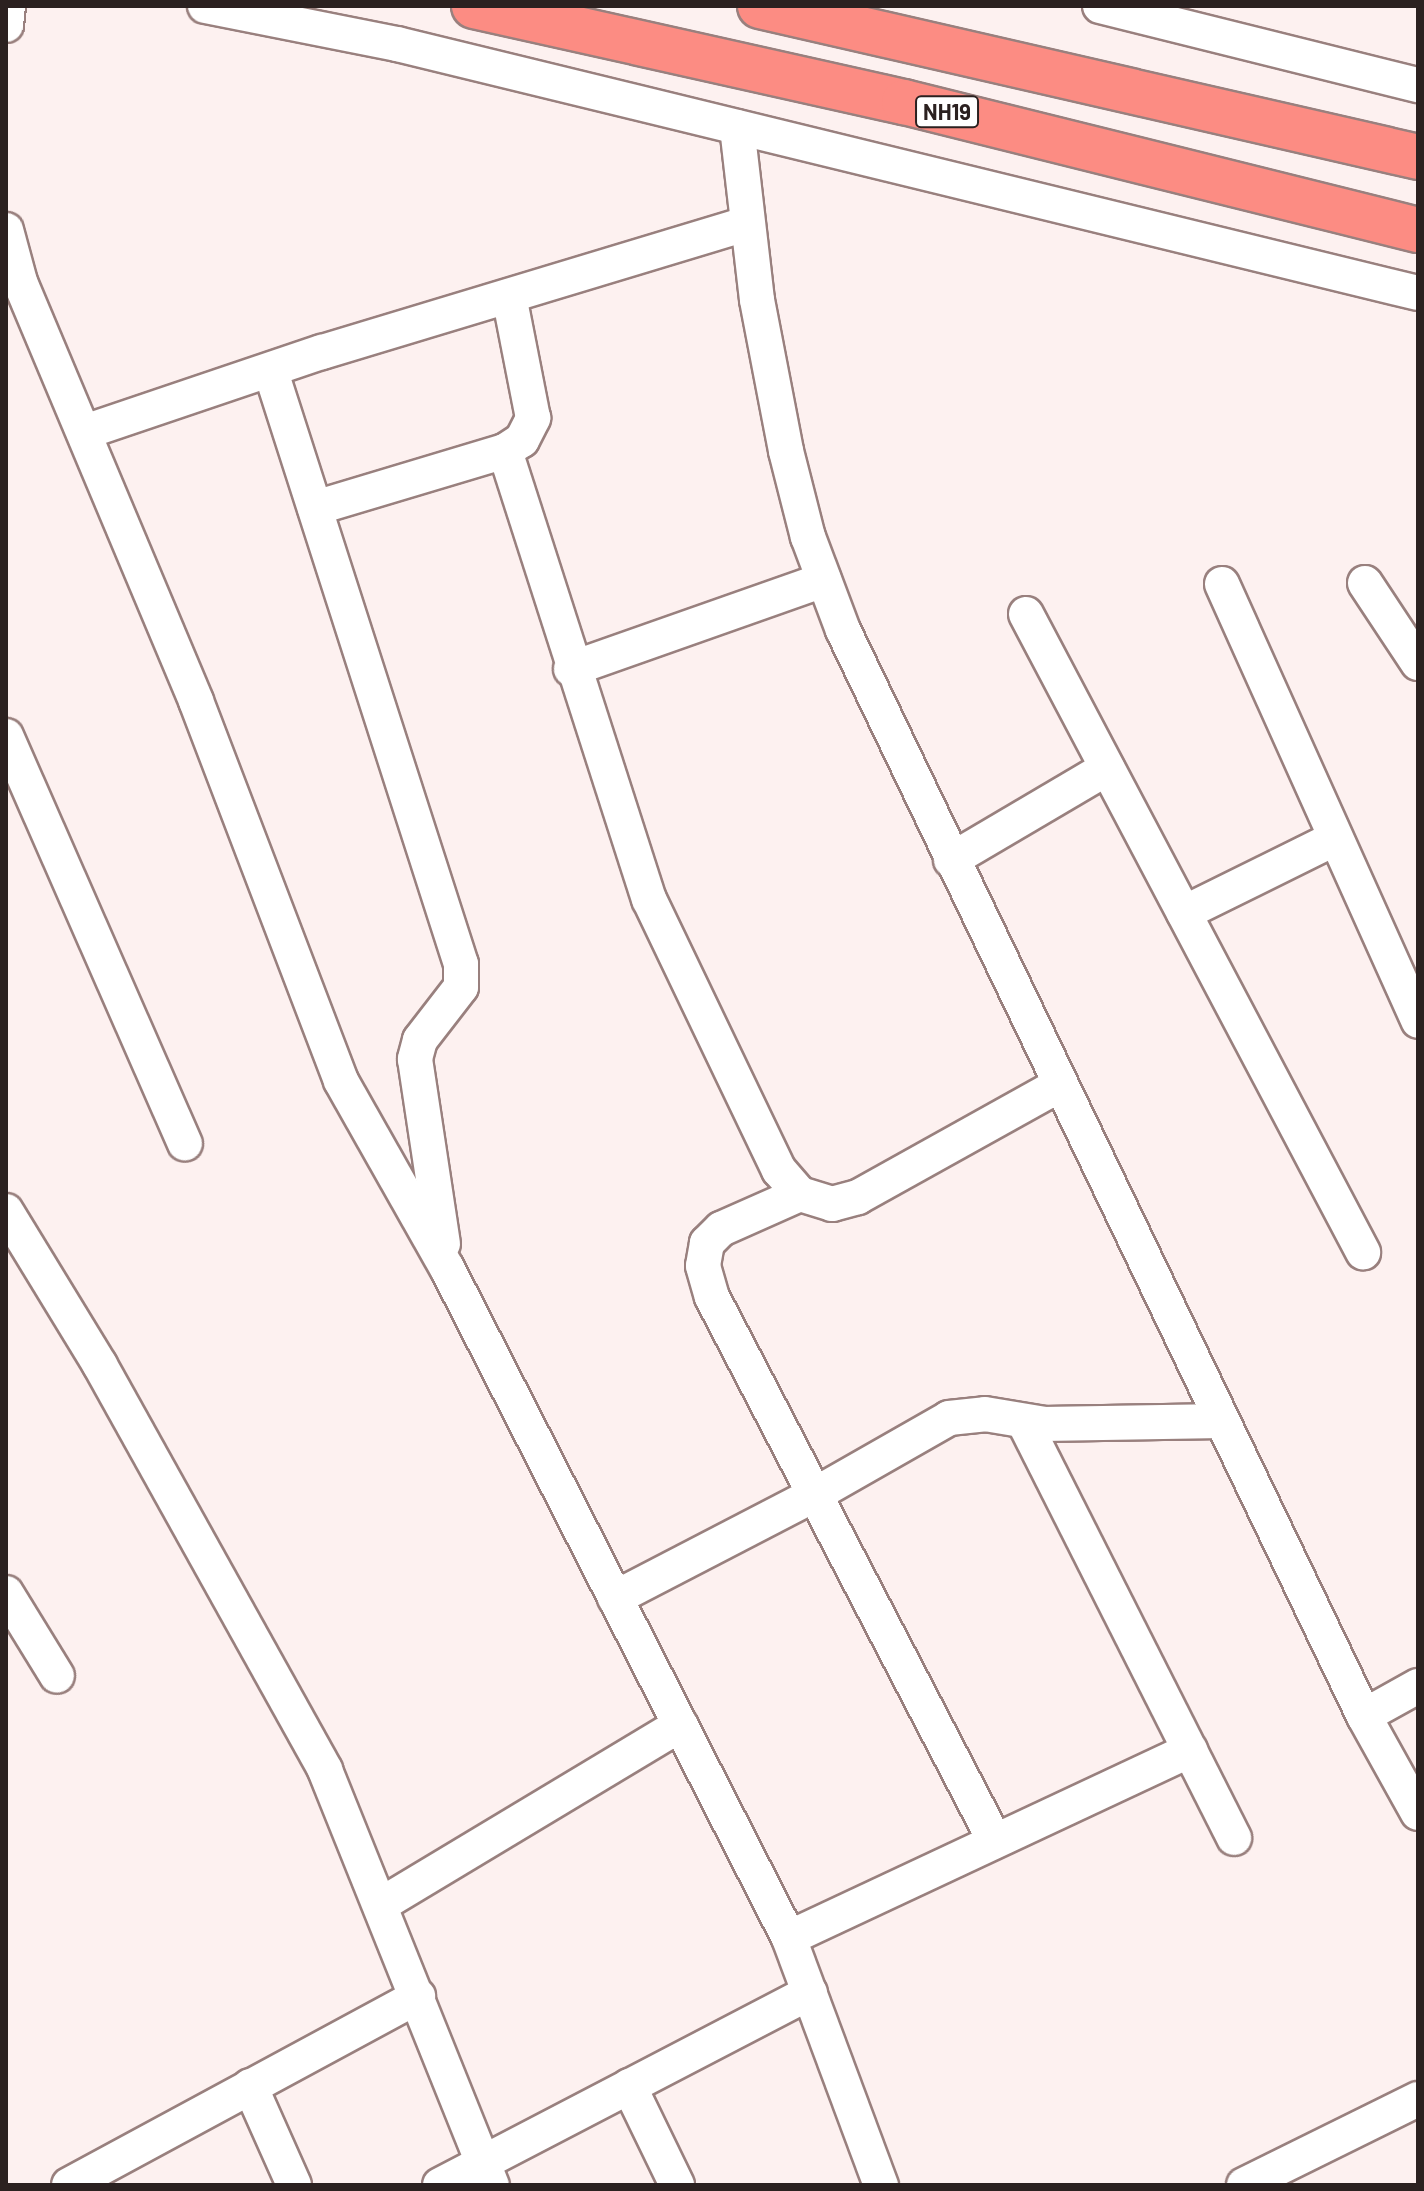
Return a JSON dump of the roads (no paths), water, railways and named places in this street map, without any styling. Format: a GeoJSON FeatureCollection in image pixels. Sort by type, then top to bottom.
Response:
{"type":"FeatureCollection","features":[{"type":"Feature","properties":{"kind":"highway","name":"NH19"},"geometry":{"type":"LineString","coordinates":[[474,6],[904,102],[1418,230]]}},
{"type":"Feature","properties":{"kind":"highway"},"geometry":{"type":"LineString","coordinates":[[760,6],[1418,157]]}},
{"type":"Feature","properties":{"kind":"street"},"geometry":{"type":"LineString","coordinates":[[6,25],[8,6]]}},
{"type":"Feature","properties":{"kind":"street"},"geometry":{"type":"LineString","coordinates":[[205,6],[397,44],[1418,293]]}},
{"type":"Feature","properties":{"kind":"street"},"geometry":{"type":"LineString","coordinates":[[1100,6],[1418,85]]}},
{"type":"Feature","properties":{"kind":"street"},"geometry":{"type":"LineString","coordinates":[[737,127],[746,224],[786,451],[824,580],[951,860],[1059,1085],[1364,1716],[1418,1813]]}},
{"type":"Feature","properties":{"kind":"street"},"geometry":{"type":"LineString","coordinates":[[85,432],[509,296],[746,224]]}},
{"type":"Feature","properties":{"kind":"street"},"geometry":{"type":"LineString","coordinates":[[6,230],[20,282],[196,701],[341,1081],[447,1268],[789,1938],[881,2185]]}},
{"type":"Feature","properties":{"kind":"street"},"geometry":{"type":"LineString","coordinates":[[315,508],[505,451],[522,440],[533,418],[509,296]]}},
{"type":"Feature","properties":{"kind":"street"},"geometry":{"type":"LineString","coordinates":[[271,372],[461,964],[461,987],[420,1040],[415,1059],[447,1268]]}},
{"type":"Feature","properties":{"kind":"street"},"geometry":{"type":"LineString","coordinates":[[505,451],[571,669],[671,951],[779,1170],[800,1194],[832,1204],[858,1197],[1059,1085]]}},
{"type":"Feature","properties":{"kind":"street"},"geometry":{"type":"LineString","coordinates":[[571,669],[824,580]]}},
{"type":"Feature","properties":{"kind":"street"},"geometry":{"type":"LineString","coordinates":[[1365,583],[1418,663]]}},
{"type":"Feature","properties":{"kind":"street"},"geometry":{"type":"LineString","coordinates":[[1222,584],[1418,1021]]}},
{"type":"Feature","properties":{"kind":"street"},"geometry":{"type":"LineString","coordinates":[[1026,614],[1363,1252]]}},
{"type":"Feature","properties":{"kind":"street"},"geometry":{"type":"LineString","coordinates":[[6,736],[185,1143]]}},
{"type":"Feature","properties":{"kind":"street"},"geometry":{"type":"LineString","coordinates":[[951,860],[1107,768]]}},
{"type":"Feature","properties":{"kind":"street"},"geometry":{"type":"LineString","coordinates":[[1184,913],[1334,839]]}},
{"type":"Feature","properties":{"kind":"street"},"geometry":{"type":"LineString","coordinates":[[800,1194],[721,1229],[707,1243],[703,1266],[712,1297],[995,1841]]}},
{"type":"Feature","properties":{"kind":"street"},"geometry":{"type":"LineString","coordinates":[[6,1211],[100,1365],[325,1770],[382,1904],[487,2174]]}},
{"type":"Feature","properties":{"kind":"street"},"geometry":{"type":"LineString","coordinates":[[615,1598],[816,1494],[949,1418],[985,1414],[1024,1422],[1221,1421]]}},
{"type":"Feature","properties":{"kind":"street"},"geometry":{"type":"LineString","coordinates":[[1024,1422],[1234,1838]]}},
{"type":"Feature","properties":{"kind":"street"},"geometry":{"type":"LineString","coordinates":[[6,1593],[57,1676]]}},
{"type":"Feature","properties":{"kind":"street"},"geometry":{"type":"LineString","coordinates":[[1364,1716],[1418,1686]]}},
{"type":"Feature","properties":{"kind":"street"},"geometry":{"type":"LineString","coordinates":[[382,1904],[680,1725]]}},
{"type":"Feature","properties":{"kind":"street"},"geometry":{"type":"LineString","coordinates":[[789,1938],[1190,1750]]}},
{"type":"Feature","properties":{"kind":"street"},"geometry":{"type":"LineString","coordinates":[[440,2185],[487,2174],[629,2086],[810,1992]]}},
{"type":"Feature","properties":{"kind":"street"},"geometry":{"type":"LineString","coordinates":[[87,2181],[250,2086],[418,1996]]}},
{"type":"Feature","properties":{"kind":"street"},"geometry":{"type":"LineString","coordinates":[[250,2086],[294,2185]]}},
{"type":"Feature","properties":{"kind":"street"},"geometry":{"type":"LineString","coordinates":[[629,2086],[677,2185]]}},
{"type":"Feature","properties":{"kind":"street"},"geometry":{"type":"LineString","coordinates":[[1244,2185],[1418,2099]]}}]}
